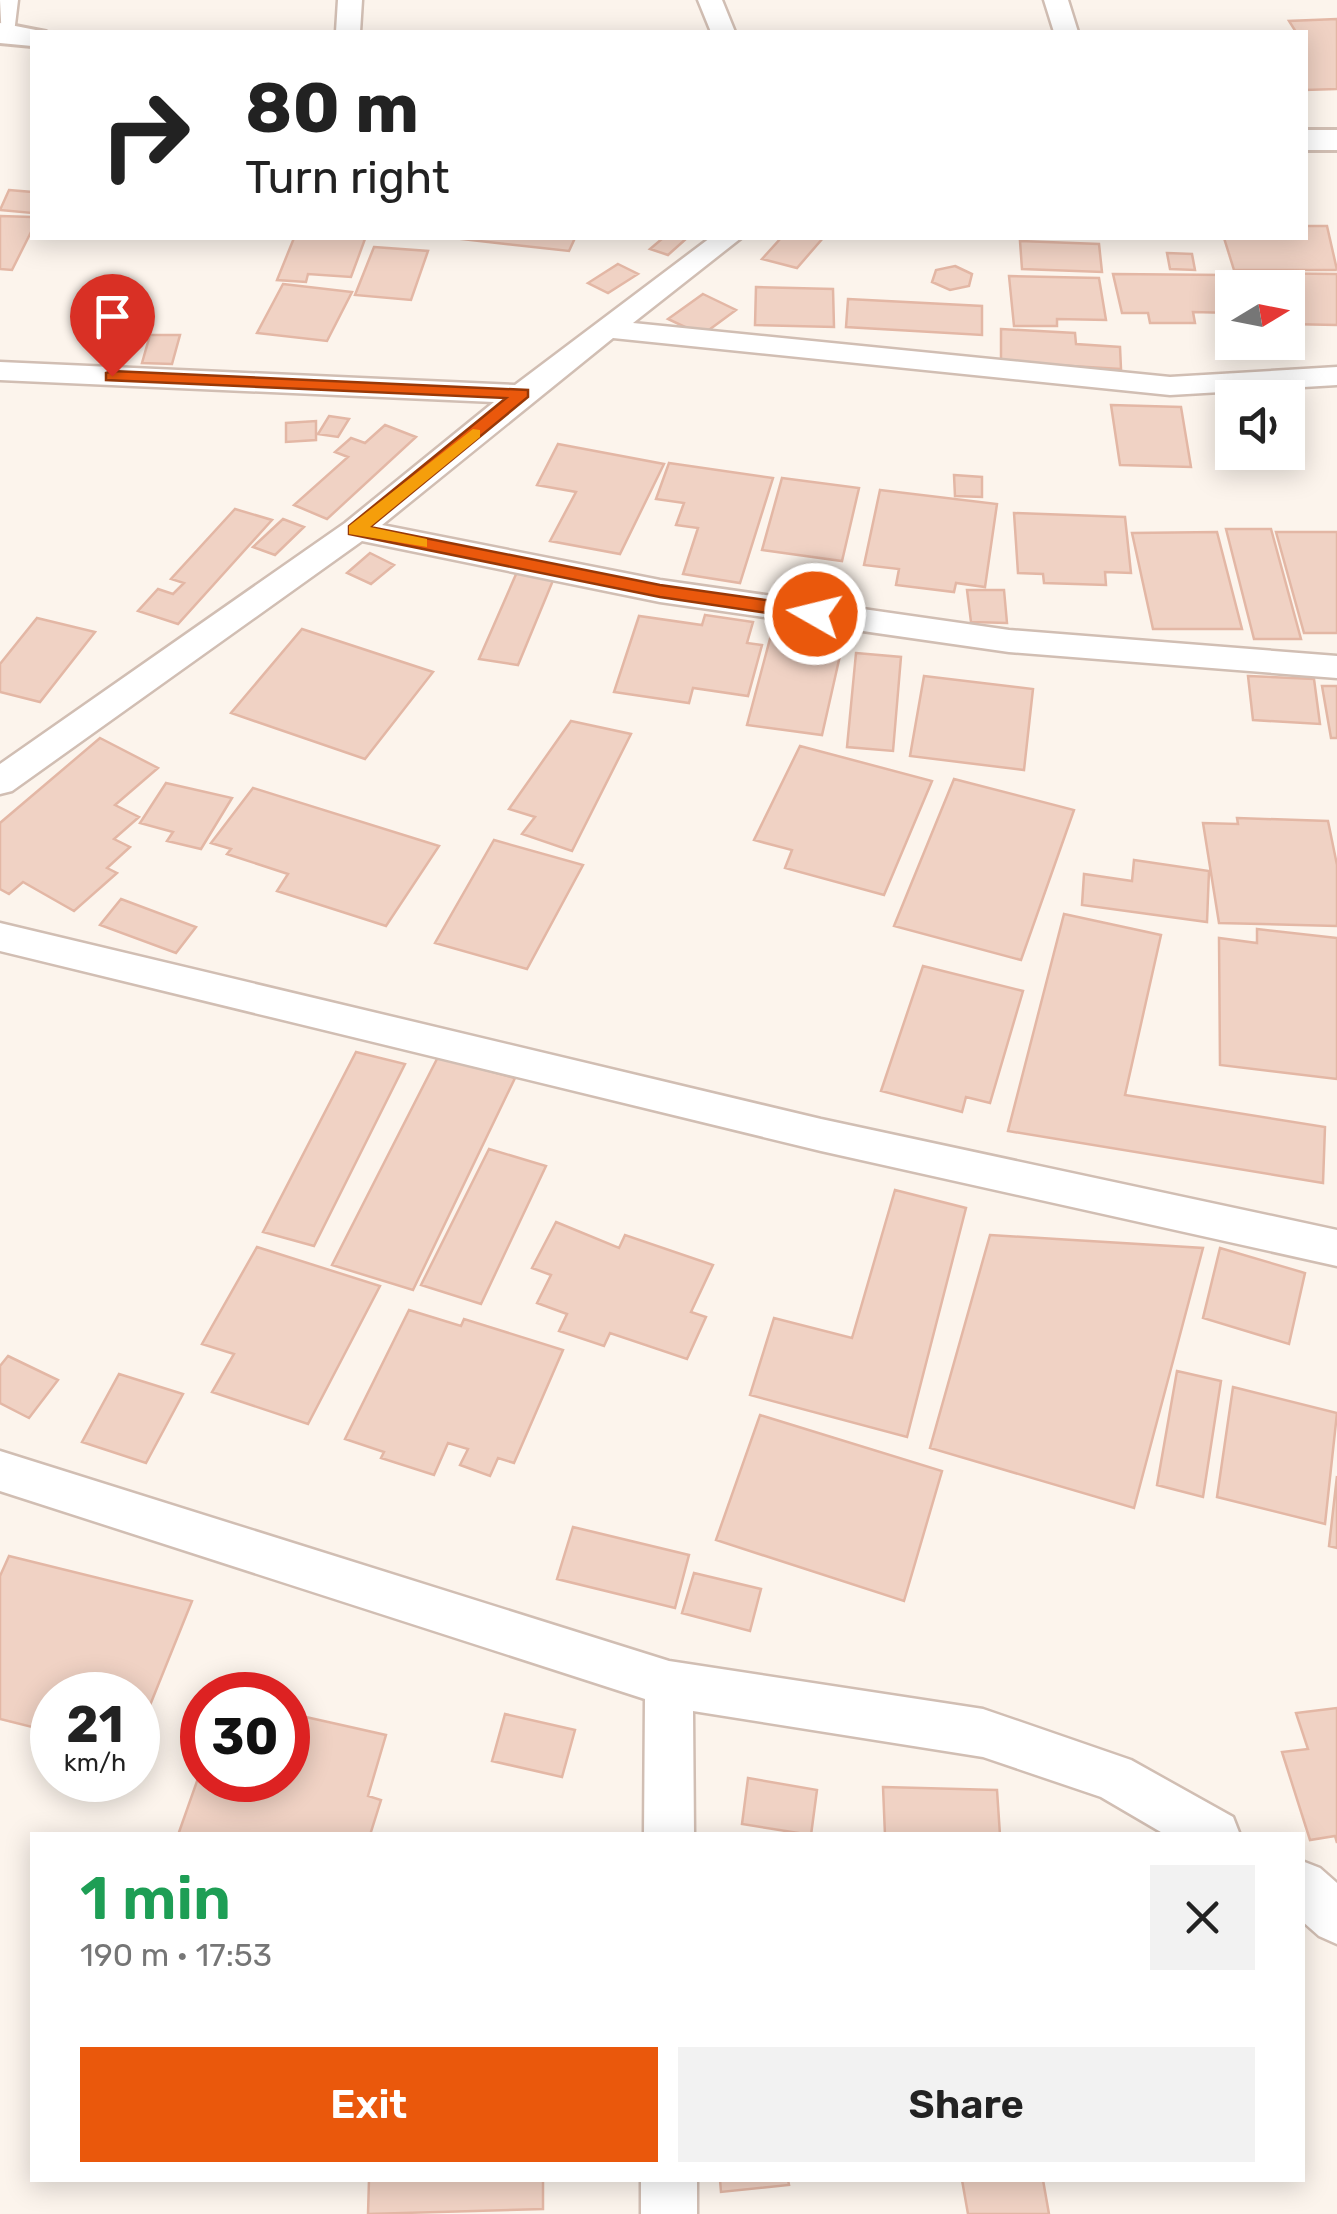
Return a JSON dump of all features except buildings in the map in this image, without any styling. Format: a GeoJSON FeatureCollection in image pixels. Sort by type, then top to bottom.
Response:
{"type":"FeatureCollection","features":[{"type":"Feature","properties":{"kind":"street"},"geometry":{"type":"LineString","coordinates":[[6,0],[12,34]]}},
{"type":"Feature","properties":{"kind":"street"},"geometry":{"type":"LineString","coordinates":[[348,30],[350,0]]}},
{"type":"Feature","properties":{"kind":"street"},"geometry":{"type":"LineString","coordinates":[[710,0],[722,30]]}},
{"type":"Feature","properties":{"kind":"street"},"geometry":{"type":"LineString","coordinates":[[1056,0],[1065,30]]}},
{"type":"Feature","properties":{"kind":"street"},"geometry":{"type":"LineString","coordinates":[[1308,140],[1337,140]]}},
{"type":"Feature","properties":{"kind":"street"},"geometry":{"type":"LineString","coordinates":[[4,774],[356,530],[522,394],[723,240]]}},
{"type":"Feature","properties":{"kind":"street"},"geometry":{"type":"LineString","coordinates":[[607,329],[1034,376],[1170,386],[1337,376]]}},
{"type":"Feature","properties":{"kind":"street"},"geometry":{"type":"LineString","coordinates":[[0,372],[522,394]]}},
{"type":"Feature","properties":{"kind":"street"},"geometry":{"type":"LineString","coordinates":[[356,530],[660,591],[1009,642],[1337,667]]}},
{"type":"Feature","properties":{"kind":"street"},"geometry":{"type":"LineString","coordinates":[[0,937],[820,1134],[1337,1248]]}},
{"type":"Feature","properties":{"kind":"street"},"geometry":{"type":"LineString","coordinates":[[0,1471],[669,1684],[983,1734],[1114,1777],[1210,1832]]}},
{"type":"Feature","properties":{"kind":"street"},"geometry":{"type":"LineString","coordinates":[[669,1684],[669,1832]]}},
{"type":"Feature","properties":{"kind":"street"},"geometry":{"type":"LineString","coordinates":[[1305,1889],[1337,1918]]}},
{"type":"Feature","properties":{"kind":"street"},"geometry":{"type":"LineString","coordinates":[[668,2182],[668,2214]]}},
{"type":"Feature","properties":{"kind":"slow traffic"},"geometry":{"type":"LineString","coordinates":[[421,543],[356,530],[473,434]]}},
{"type":"Feature","properties":{"kind":"route"},"geometry":{"type":"LineString","coordinates":[[112,376],[522,394],[356,530],[660,591],[815,614]]}}]}
